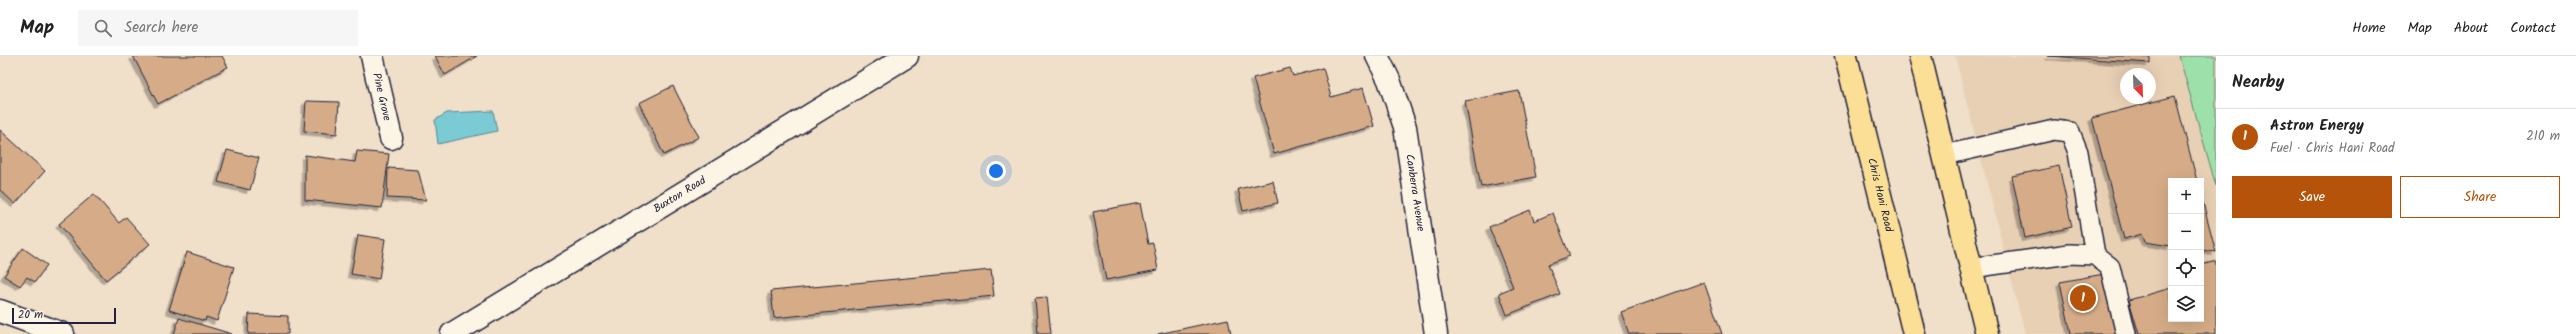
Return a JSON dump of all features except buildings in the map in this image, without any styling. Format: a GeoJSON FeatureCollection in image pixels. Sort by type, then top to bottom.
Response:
{"type":"FeatureCollection","features":[{"type":"Feature","properties":{"kind":"main road","name":"Chris Hani Road"},"geometry":{"type":"LineString","coordinates":[[1846,56],[1914,334]]}},
{"type":"Feature","properties":{"kind":"main road"},"geometry":{"type":"LineString","coordinates":[[1920,56],[1987,334]]}},
{"type":"Feature","properties":{"kind":"street","name":"Pine Grove"},"geometry":{"type":"LineString","coordinates":[[372,56],[391,138]]}},
{"type":"Feature","properties":{"kind":"street","name":"Buxton Road"},"geometry":{"type":"LineString","coordinates":[[452,334],[907,56]]}},
{"type":"Feature","properties":{"kind":"street","name":"Canberra Avenue"},"geometry":{"type":"LineString","coordinates":[[1377,56],[1389,80],[1405,127],[1436,334]]}},
{"type":"Feature","properties":{"kind":"street"},"geometry":{"type":"LineString","coordinates":[[0,311],[63,334]]}},
{"type":"Feature","properties":{"kind":"lane"},"geometry":{"type":"LineString","coordinates":[[1945,155],[2054,130],[2070,132],[2078,152],[2094,255]]}},
{"type":"Feature","properties":{"kind":"lane"},"geometry":{"type":"LineString","coordinates":[[1971,268],[2069,254],[2094,255],[2110,267],[2126,334]]}},
{"type":"Feature","properties":{"kind":"shaded area"},"geometry":{"type":"Polygon","coordinates":[[[1955,56],[2179,56],[2216,186],[2216,334],[2025,334],[1955,56]]]}},
{"type":"Feature","properties":{"kind":"green space"},"geometry":{"type":"Polygon","coordinates":[[[2179,56],[2216,56],[2216,186],[2181,63],[2179,56]]]}},
{"type":"Feature","properties":{"kind":"water"},"geometry":{"type":"Polygon","coordinates":[[[493,111],[497,131],[438,144],[435,120],[447,113],[493,111]]]}},
{"type":"Feature","properties":{"kind":"place","name":"Astron Energy"},"geometry":{"type":"Point","coordinates":[2083,298]}}]}
